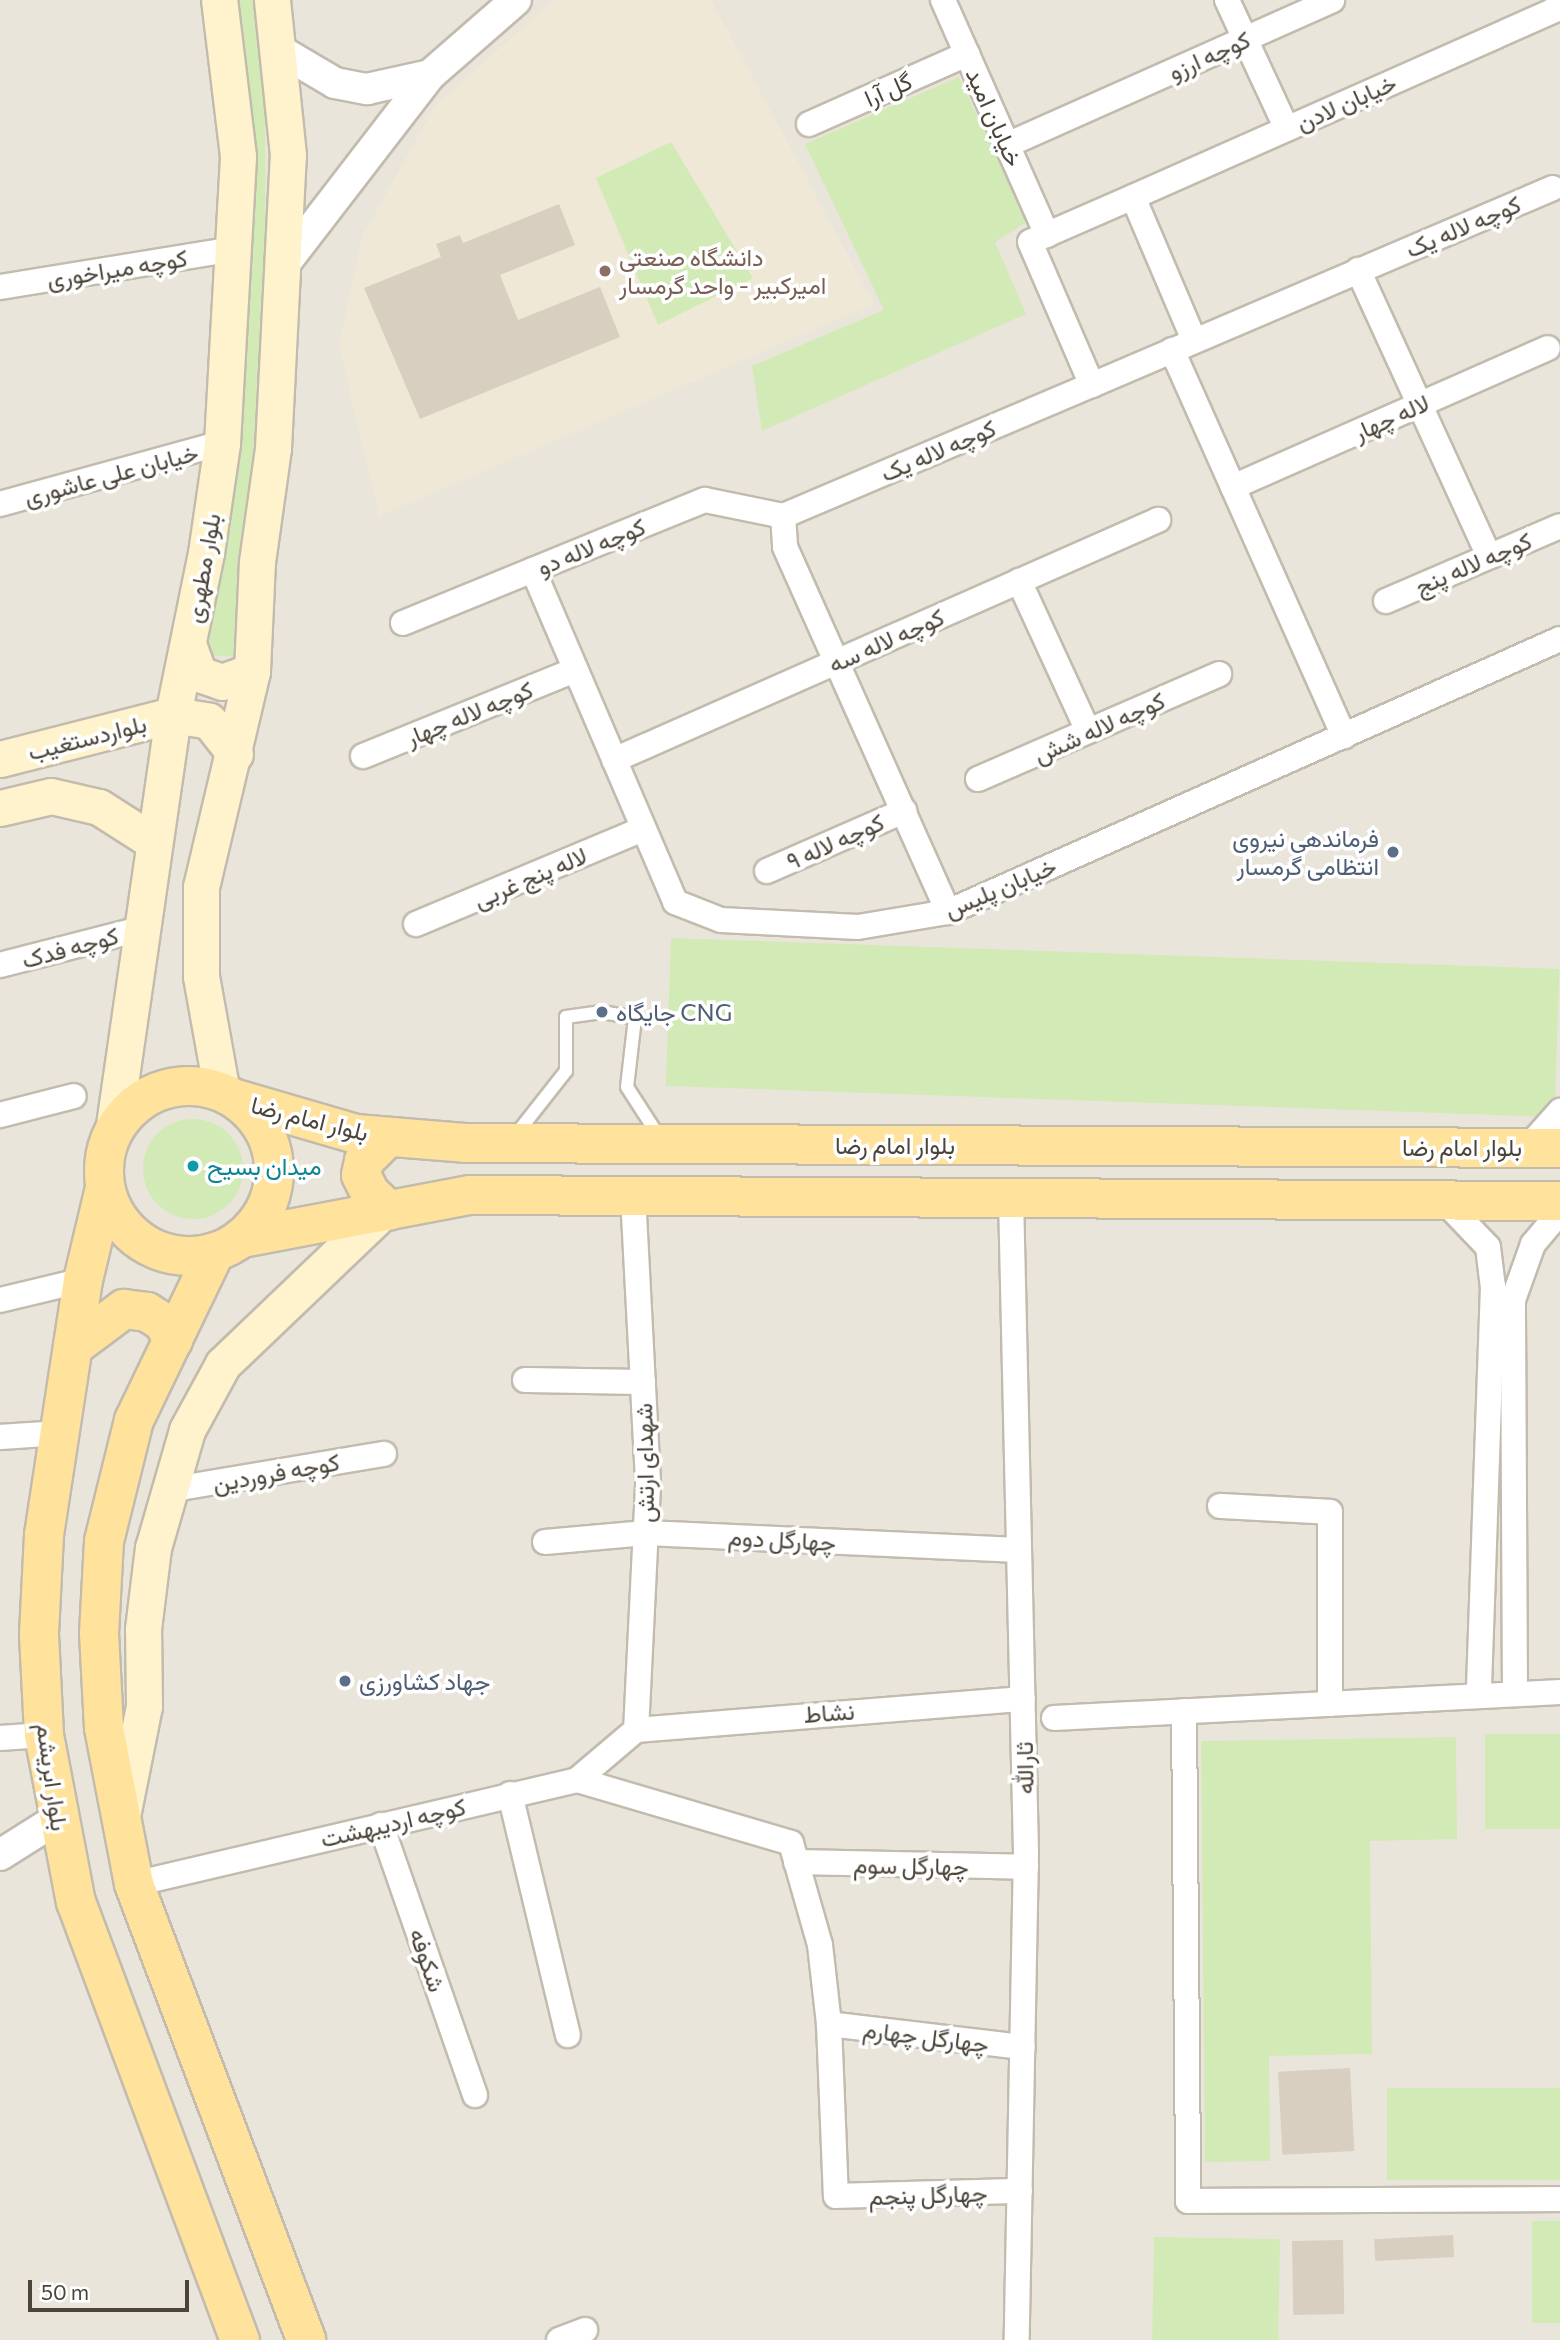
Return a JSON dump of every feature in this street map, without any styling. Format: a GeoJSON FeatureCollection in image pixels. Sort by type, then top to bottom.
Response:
{"type":"FeatureCollection","features":[{"type":"Feature","properties":{"kind":"main road","name":"بلوار مطهری"},"geometry":{"type":"LineString","coordinates":[[113,1132],[140,929],[173,715],[188,644],[222,443],[238,156],[219,0]]}},
{"type":"Feature","properties":{"kind":"main road"},"geometry":{"type":"LineString","coordinates":[[272,0],[288,155],[286,262],[252,671],[201,887],[201,976],[229,1096],[262,1129],[274,1167],[271,1194],[228,1245],[173,1340],[134,1420],[104,1541],[99,1633],[104,1728],[134,1884],[306,2340]]}},
{"type":"Feature","properties":{"kind":"main road"},"geometry":{"type":"LineString","coordinates":[[188,644],[199,674],[222,682],[252,671]]}},
{"type":"Feature","properties":{"kind":"main road"},"geometry":{"type":"LineString","coordinates":[[173,715],[209,721],[234,754]]}},
{"type":"Feature","properties":{"kind":"main road","name":"بلواردستغیب"},"geometry":{"type":"LineString","coordinates":[[0,758],[173,715]]}},
{"type":"Feature","properties":{"kind":"main road"},"geometry":{"type":"LineString","coordinates":[[0,808],[51,796],[99,807],[154,842]]}},
{"type":"Feature","properties":{"kind":"main road"},"geometry":{"type":"LineString","coordinates":[[228,1245],[186,1257],[142,1241],[115,1215],[105,1188],[104,1160],[113,1132],[130,1109],[154,1093],[181,1086],[229,1096]]}},
{"type":"Feature","properties":{"kind":"main road","name":"بلوار امام رضا"},"geometry":{"type":"LineString","coordinates":[[229,1096],[356,1134],[509,1143],[1543,1148]]}},
{"type":"Feature","properties":{"kind":"main road"},"geometry":{"type":"LineString","coordinates":[[122,1816],[144,1706],[143,1629],[168,1490],[187,1430],[223,1364],[385,1212],[370,1194],[361,1175],[364,1161],[388,1137]]}},
{"type":"Feature","properties":{"kind":"main road","name":"بلوار ابریشم"},"geometry":{"type":"LineString","coordinates":[[105,1188],[83,1280],[44,1535],[39,1635],[44,1735],[57,1819],[76,1902],[240,2340]]}},
{"type":"Feature","properties":{"kind":"main road","name":"بلوار امام رضا"},"geometry":{"type":"LineString","coordinates":[[228,1245],[470,1195],[1560,1201]]}},
{"type":"Feature","properties":{"kind":"main road"},"geometry":{"type":"LineString","coordinates":[[73,1347],[124,1309],[147,1312],[163,1322],[173,1340]]}},
{"type":"Feature","properties":{"kind":"street"},"geometry":{"type":"LineString","coordinates":[[286,262],[430,75],[516,0]]}},
{"type":"Feature","properties":{"kind":"street","name":"خیابان امید"},"geometry":{"type":"LineString","coordinates":[[943,0],[1047,235]]}},
{"type":"Feature","properties":{"kind":"street"},"geometry":{"type":"LineString","coordinates":[[1227,0],[1287,129]]}},
{"type":"Feature","properties":{"kind":"street","name":"کوچه ارزو"},"geometry":{"type":"LineString","coordinates":[[1007,145],[1332,0]]}},
{"type":"Feature","properties":{"kind":"street"},"geometry":{"type":"LineString","coordinates":[[1558,0],[1560,8]]}},
{"type":"Feature","properties":{"kind":"street","name":"خیابان لادن"},"geometry":{"type":"LineString","coordinates":[[1047,235],[1560,8]]}},
{"type":"Feature","properties":{"kind":"street"},"geometry":{"type":"LineString","coordinates":[[279,50],[315,75],[366,89],[430,75]]}},
{"type":"Feature","properties":{"kind":"street","name":"گل آرا"},"geometry":{"type":"LineString","coordinates":[[809,124],[967,54]]}},
{"type":"Feature","properties":{"kind":"street","name":"کوچه لاله یک"},"geometry":{"type":"LineString","coordinates":[[783,516],[1553,188]]}},
{"type":"Feature","properties":{"kind":"street"},"geometry":{"type":"LineString","coordinates":[[1133,197],[1233,487],[1343,736]]}},
{"type":"Feature","properties":{"kind":"street"},"geometry":{"type":"LineString","coordinates":[[1047,235],[1030,242],[1092,385]]}},
{"type":"Feature","properties":{"kind":"street","name":"کوچه میراخوری"},"geometry":{"type":"LineString","coordinates":[[0,287],[234,249]]}},
{"type":"Feature","properties":{"kind":"street"},"geometry":{"type":"LineString","coordinates":[[1358,270],[1489,556]]}},
{"type":"Feature","properties":{"kind":"street","name":"لاله چهار"},"geometry":{"type":"LineString","coordinates":[[1233,487],[1548,348]]}},
{"type":"Feature","properties":{"kind":"street","name":"خیابان علی عاشوری"},"geometry":{"type":"LineString","coordinates":[[0,504],[222,443]]}},
{"type":"Feature","properties":{"kind":"street","name":"کوچه لاله دو"},"geometry":{"type":"LineString","coordinates":[[403,623],[705,500],[783,516]]}},
{"type":"Feature","properties":{"kind":"street"},"geometry":{"type":"LineString","coordinates":[[783,516],[785,547],[948,912]]}},
{"type":"Feature","properties":{"kind":"street","name":"کوچه لاله سه"},"geometry":{"type":"LineString","coordinates":[[614,760],[1158,520]]}},
{"type":"Feature","properties":{"kind":"street","name":"کوچه لاله پنج"},"geometry":{"type":"LineString","coordinates":[[1386,601],[1560,526]]}},
{"type":"Feature","properties":{"kind":"street","name":"خیابان پلیس"},"geometry":{"type":"LineString","coordinates":[[533,570],[675,902],[721,919],[858,927],[948,912],[1560,639]]}},
{"type":"Feature","properties":{"kind":"street"},"geometry":{"type":"LineString","coordinates":[[1019,581],[1088,732]]}},
{"type":"Feature","properties":{"kind":"street","name":"کوچه لاله چهار"},"geometry":{"type":"LineString","coordinates":[[363,756],[575,670]]}},
{"type":"Feature","properties":{"kind":"street","name":"کوچه لاله شش"},"geometry":{"type":"LineString","coordinates":[[978,779],[1219,674]]}},
{"type":"Feature","properties":{"kind":"street","name":"کوچه لاله ۹"},"geometry":{"type":"LineString","coordinates":[[767,871],[904,811]]}},
{"type":"Feature","properties":{"kind":"street","name":"لاله پنج غربی"},"geometry":{"type":"LineString","coordinates":[[416,924],[643,830]]}},
{"type":"Feature","properties":{"kind":"street","name":"کوچه فدک"},"geometry":{"type":"LineString","coordinates":[[0,965],[140,929]]}},
{"type":"Feature","properties":{"kind":"street"},"geometry":{"type":"LineString","coordinates":[[0,1115],[74,1096]]}},
{"type":"Feature","properties":{"kind":"street"},"geometry":{"type":"LineString","coordinates":[[1543,1148],[1560,1111]]}},
{"type":"Feature","properties":{"kind":"street","name":"شهدای ارتش"},"geometry":{"type":"LineString","coordinates":[[633,1195],[643,1382],[646,1533],[636,1730]]}},
{"type":"Feature","properties":{"kind":"street","name":"ثارالله"},"geometry":{"type":"LineString","coordinates":[[1011,1197],[1026,1867],[1017,2340]]}},
{"type":"Feature","properties":{"kind":"street"},"geometry":{"type":"LineString","coordinates":[[1442,1199],[1488,1247],[1504,1361],[1515,1694]]}},
{"type":"Feature","properties":{"kind":"street"},"geometry":{"type":"LineString","coordinates":[[1479,1696],[1504,1361],[1513,1300],[1533,1244],[1560,1212]]}},
{"type":"Feature","properties":{"kind":"street"},"geometry":{"type":"LineString","coordinates":[[0,1300],[83,1280]]}},
{"type":"Feature","properties":{"kind":"street"},"geometry":{"type":"LineString","coordinates":[[525,1380],[643,1382]]}},
{"type":"Feature","properties":{"kind":"street"},"geometry":{"type":"LineString","coordinates":[[0,1437],[60,1433]]}},
{"type":"Feature","properties":{"kind":"street","name":"کوچه فروردین"},"geometry":{"type":"LineString","coordinates":[[168,1490],[384,1454]]}},
{"type":"Feature","properties":{"kind":"street"},"geometry":{"type":"LineString","coordinates":[[1220,1506],[1330,1512],[1330,1704]]}},
{"type":"Feature","properties":{"kind":"street","name":"چهارگل دوم"},"geometry":{"type":"LineString","coordinates":[[545,1542],[646,1533],[1019,1550]]}},
{"type":"Feature","properties":{"kind":"street"},"geometry":{"type":"LineString","coordinates":[[1054,1718],[1560,1692]]}},
{"type":"Feature","properties":{"kind":"street","name":"نشاط"},"geometry":{"type":"LineString","coordinates":[[636,1730],[1023,1699]]}},
{"type":"Feature","properties":{"kind":"street"},"geometry":{"type":"LineString","coordinates":[[1184,1712],[1188,2201],[1560,2199]]}},
{"type":"Feature","properties":{"kind":"street","name":"کوچه اردیبهشت"},"geometry":{"type":"LineString","coordinates":[[134,1884],[577,1780],[636,1730]]}},
{"type":"Feature","properties":{"kind":"street"},"geometry":{"type":"LineString","coordinates":[[0,1738],[44,1735]]}},
{"type":"Feature","properties":{"kind":"street"},"geometry":{"type":"LineString","coordinates":[[577,1780],[791,1843],[820,1945],[829,2024]]}},
{"type":"Feature","properties":{"kind":"street"},"geometry":{"type":"LineString","coordinates":[[510,1794],[568,2035]]}},
{"type":"Feature","properties":{"kind":"street"},"geometry":{"type":"LineString","coordinates":[[0,1855],[57,1819]]}},
{"type":"Feature","properties":{"kind":"street","name":"شکوفه"},"geometry":{"type":"LineString","coordinates":[[381,1825],[475,2095]]}},
{"type":"Feature","properties":{"kind":"street","name":"چهارگل سوم"},"geometry":{"type":"LineString","coordinates":[[796,1862],[1026,1867]]}},
{"type":"Feature","properties":{"kind":"street","name":"چهارگل چهارم"},"geometry":{"type":"LineString","coordinates":[[829,2024],[1023,2047]]}},
{"type":"Feature","properties":{"kind":"street","name":"چهارگل پنجم"},"geometry":{"type":"LineString","coordinates":[[829,2024],[836,2196],[1020,2191]]}},
{"type":"Feature","properties":{"kind":"street"},"geometry":{"type":"LineString","coordinates":[[559,2340],[585,2330]]}},
{"type":"Feature","properties":{"kind":"lane"},"geometry":{"type":"LineString","coordinates":[[509,1143],[566,1071],[566,1017],[602,1012],[635,1018],[627,1087],[664,1144]]}},
{"type":"Feature","properties":{"kind":"shaded area"},"geometry":{"type":"Polygon","coordinates":[[[0,0],[1560,0],[1560,2340],[0,2340],[0,0]]]}},
{"type":"Feature","properties":{"kind":"shaded area","name":"دانشگاه صنعتی امیرکبیر - واحد گرمسار"},"geometry":{"type":"Polygon","coordinates":[[[554,0],[711,0],[874,304],[379,516],[339,345],[362,237],[435,106],[554,0]]]}},
{"type":"Feature","properties":{"kind":"green space"},"geometry":{"type":"Polygon","coordinates":[[[231,0],[259,0],[265,70],[266,354],[237,657],[210,655],[201,640],[231,0]]]}},
{"type":"Feature","properties":{"kind":"green space"},"geometry":{"type":"Polygon","coordinates":[[[959,77],[1027,222],[995,242],[1026,314],[762,431],[752,366],[884,310],[805,144],[959,77]]]}},
{"type":"Feature","properties":{"kind":"green space"},"geometry":{"type":"Polygon","coordinates":[[[671,142],[753,278],[658,325],[596,178],[671,142]]]}},
{"type":"Feature","properties":{"kind":"green space"},"geometry":{"type":"Polygon","coordinates":[[[671,938],[1559,969],[1554,1117],[666,1086],[671,938]]]}},
{"type":"Feature","properties":{"kind":"green space"},"geometry":{"type":"Polygon","coordinates":[[[193,1119],[212,1123],[228,1134],[239,1150],[243,1169],[239,1188],[228,1204],[212,1215],[193,1219],[174,1215],[158,1204],[147,1188],[143,1169],[147,1150],[158,1134],[174,1123],[193,1119]]]}},
{"type":"Feature","properties":{"kind":"green space"},"geometry":{"type":"Polygon","coordinates":[[[1485,1734],[1560,1734],[1560,1829],[1485,1829],[1485,1734]]]}},
{"type":"Feature","properties":{"kind":"green space"},"geometry":{"type":"Polygon","coordinates":[[[1456,1737],[1457,1839],[1370,1841],[1372,2054],[1269,2056],[1270,2161],[1205,2162],[1201,1741],[1456,1737]]]}},
{"type":"Feature","properties":{"kind":"green space"},"geometry":{"type":"Polygon","coordinates":[[[1387,2088],[1560,2088],[1560,2180],[1387,2180],[1387,2088]]]}},
{"type":"Feature","properties":{"kind":"green space"},"geometry":{"type":"Polygon","coordinates":[[[1532,2221],[1560,2221],[1560,2323],[1532,2323],[1532,2221]]]}},
{"type":"Feature","properties":{"kind":"green space"},"geometry":{"type":"Polygon","coordinates":[[[1154,2237],[1280,2239],[1278,2340],[1152,2340],[1154,2237]]]}},
{"type":"Feature","properties":{"kind":"building"},"geometry":{"type":"Polygon","coordinates":[[[559,204],[575,245],[500,275],[518,320],[600,287],[620,337],[420,419],[364,288],[441,257],[436,244],[460,235],[463,243],[559,204]]]}},
{"type":"Feature","properties":{"kind":"building"},"geometry":{"type":"Polygon","coordinates":[[[1350,2068],[1354,2151],[1282,2155],[1278,2072],[1350,2068]]]}},
{"type":"Feature","properties":{"kind":"building"},"geometry":{"type":"Polygon","coordinates":[[[1453,2235],[1454,2257],[1375,2261],[1374,2239],[1453,2235]]]}},
{"type":"Feature","properties":{"kind":"building"},"geometry":{"type":"Polygon","coordinates":[[[1343,2240],[1344,2314],[1293,2315],[1292,2241],[1343,2240]]]}},
{"type":"Feature","properties":{"kind":"place","name":"دانشگاه صنعتی امیرکبیر - واحد گرمسار"},"geometry":{"type":"Point","coordinates":[605,271]}},
{"type":"Feature","properties":{"kind":"place","name":"فرماندهی نیروی انتظامی گرمسار"},"geometry":{"type":"Point","coordinates":[1393,852]}},
{"type":"Feature","properties":{"kind":"place","name":"جایگاه CNG"},"geometry":{"type":"Point","coordinates":[602,1012]}},
{"type":"Feature","properties":{"kind":"place","name":"میدان بسیح"},"geometry":{"type":"Point","coordinates":[193,1166]}},
{"type":"Feature","properties":{"kind":"place","name":"جهاد کشاورزی"},"geometry":{"type":"Point","coordinates":[345,1681]}}]}
